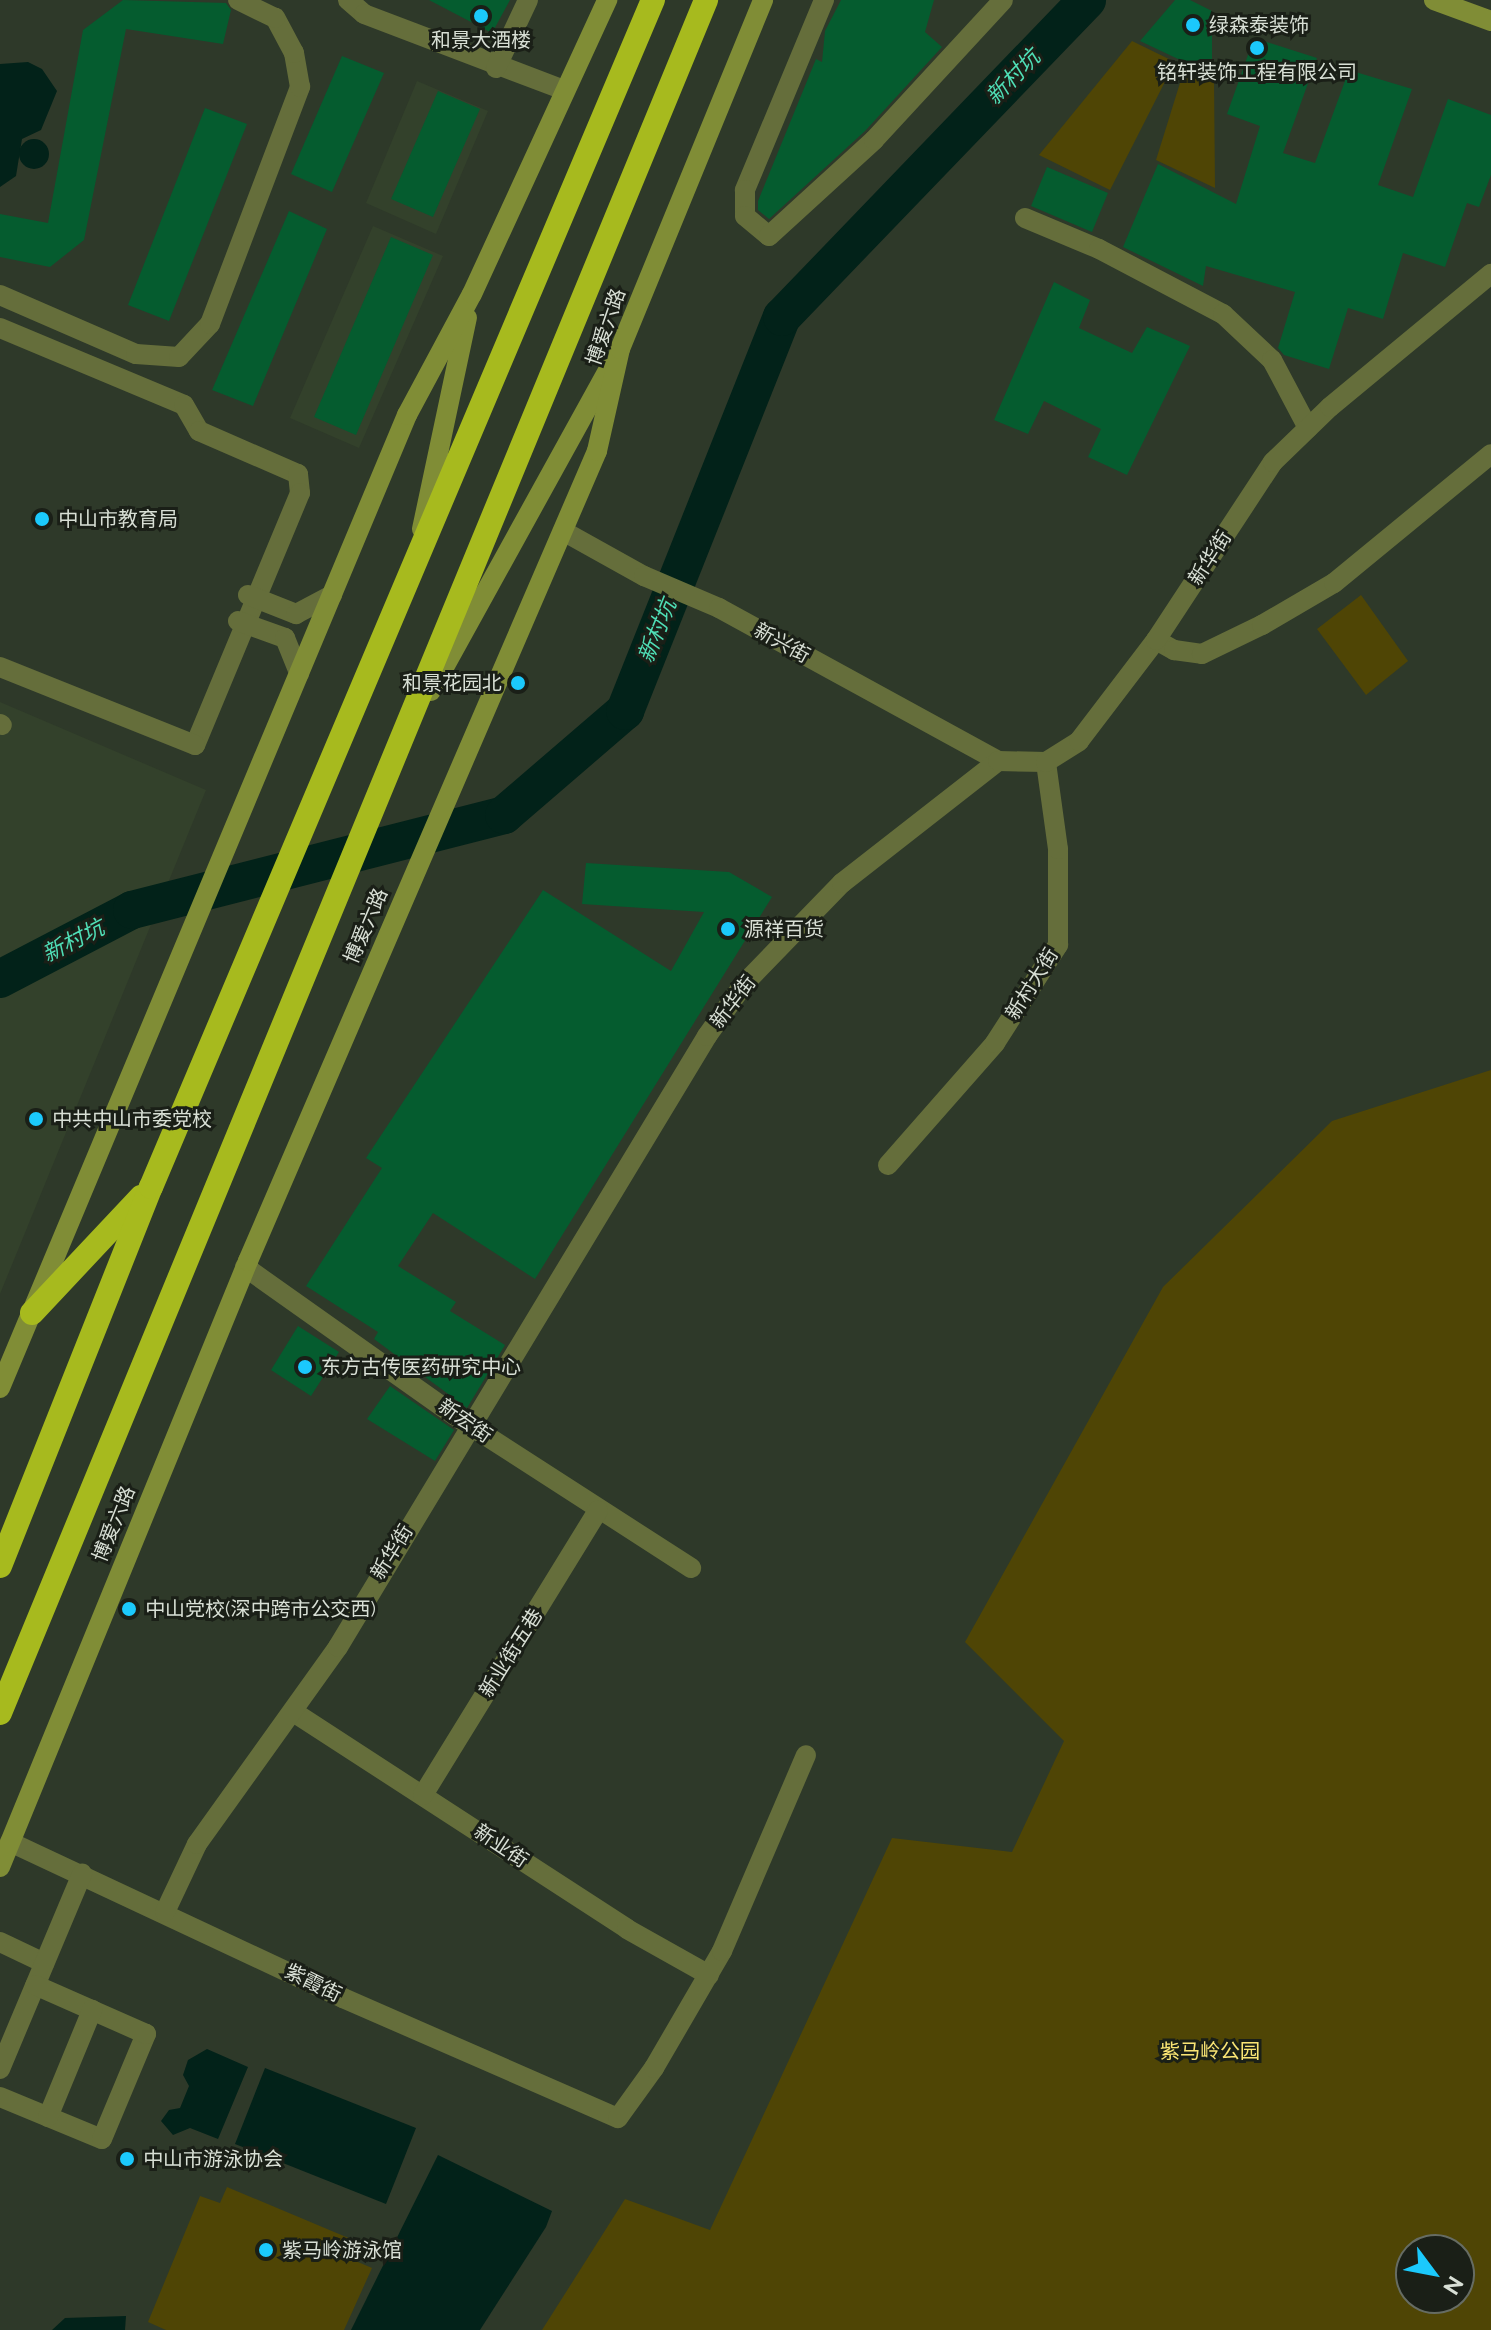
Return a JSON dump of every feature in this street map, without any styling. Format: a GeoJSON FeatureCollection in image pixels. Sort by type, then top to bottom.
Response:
{"type":"FeatureCollection","features":[{"type":"Feature","properties":{"kind":"highway"},"geometry":{"type":"LineString","coordinates":[[0,1566],[151,1187],[411,580],[653,0]]}},
{"type":"Feature","properties":{"kind":"highway","name":"博爱六路"},"geometry":{"type":"LineString","coordinates":[[0,1713],[408,733],[706,0]]}},
{"type":"Feature","properties":{"kind":"highway"},"geometry":{"type":"LineString","coordinates":[[32,1313],[151,1187]]}},
{"type":"Feature","properties":{"kind":"street"},"geometry":{"type":"LineString","coordinates":[[0,295],[136,354],[179,357],[210,324],[300,87],[294,53],[275,18],[238,0]]}},
{"type":"Feature","properties":{"kind":"street"},"geometry":{"type":"LineString","coordinates":[[348,0],[364,14],[496,68],[564,90]]}},
{"type":"Feature","properties":{"kind":"street"},"geometry":{"type":"LineString","coordinates":[[496,68],[528,0]]}},
{"type":"Feature","properties":{"kind":"street"},"geometry":{"type":"LineString","coordinates":[[0,1388],[407,415],[472,294],[607,0]]}},
{"type":"Feature","properties":{"kind":"street","name":"博爱六路"},"geometry":{"type":"LineString","coordinates":[[0,1867],[245,1267],[597,451],[620,349],[763,0]]}},
{"type":"Feature","properties":{"kind":"street"},"geometry":{"type":"LineString","coordinates":[[824,0],[749,173],[745,216],[769,236],[874,140],[1003,0]]}},
{"type":"Feature","properties":{"kind":"street"},"geometry":{"type":"LineString","coordinates":[[1434,0],[1491,21]]}},
{"type":"Feature","properties":{"kind":"street"},"geometry":{"type":"LineString","coordinates":[[1025,218],[1099,249],[1223,314],[1272,360],[1308,428]]}},
{"type":"Feature","properties":{"kind":"street","name":"新华街"},"geometry":{"type":"LineString","coordinates":[[1046,762],[1079,741],[1156,640],[1273,462],[1308,428],[1491,274]]}},
{"type":"Feature","properties":{"kind":"street"},"geometry":{"type":"LineString","coordinates":[[411,580],[472,294]]}},
{"type":"Feature","properties":{"kind":"street"},"geometry":{"type":"LineString","coordinates":[[0,328],[184,405],[199,431],[298,474],[300,493],[252,597]]}},
{"type":"Feature","properties":{"kind":"street"},"geometry":{"type":"LineString","coordinates":[[0,335],[177,409],[195,438],[287,478],[291,493],[195,745],[0,667]]}},
{"type":"Feature","properties":{"kind":"street"},"geometry":{"type":"LineString","coordinates":[[408,733],[620,349]]}},
{"type":"Feature","properties":{"kind":"street"},"geometry":{"type":"LineString","coordinates":[[1156,640],[1174,650],[1202,654],[1262,625],[1334,583],[1491,454]]}},
{"type":"Feature","properties":{"kind":"street","name":"新兴街"},"geometry":{"type":"LineString","coordinates":[[563,531],[644,576],[696,598],[998,761]]}},
{"type":"Feature","properties":{"kind":"street"},"geometry":{"type":"LineString","coordinates":[[252,597],[296,614],[332,595]]}},
{"type":"Feature","properties":{"kind":"street"},"geometry":{"type":"LineString","coordinates":[[242,622],[285,638],[299,673]]}},
{"type":"Feature","properties":{"kind":"street"},"geometry":{"type":"LineString","coordinates":[[0,659],[182,732],[193,727],[242,622]]}},
{"type":"Feature","properties":{"kind":"street"},"geometry":{"type":"LineString","coordinates":[[998,761],[1046,762]]}},
{"type":"Feature","properties":{"kind":"street","name":"新华街"},"geometry":{"type":"LineString","coordinates":[[165,1912],[197,1844],[295,1713],[707,1036],[744,984],[842,883],[998,761]]}},
{"type":"Feature","properties":{"kind":"street","name":"新村大街"},"geometry":{"type":"LineString","coordinates":[[888,1165],[995,1043],[1058,945],[1058,849],[1046,762]]}},
{"type":"Feature","properties":{"kind":"street","name":"新宏街"},"geometry":{"type":"LineString","coordinates":[[245,1267],[471,1427],[691,1568]]}},
{"type":"Feature","properties":{"kind":"street","name":"新业街五巷"},"geometry":{"type":"LineString","coordinates":[[423,1795],[598,1511]]}},
{"type":"Feature","properties":{"kind":"street","name":"新业街"},"geometry":{"type":"LineString","coordinates":[[295,1713],[627,1929],[709,1975]]}},
{"type":"Feature","properties":{"kind":"street"},"geometry":{"type":"LineString","coordinates":[[709,1975],[806,1755]]}},
{"type":"Feature","properties":{"kind":"street","name":"紫霞街"},"geometry":{"type":"LineString","coordinates":[[10,1842],[358,2004],[618,2118],[709,1975]]}},
{"type":"Feature","properties":{"kind":"street"},"geometry":{"type":"LineString","coordinates":[[0,2069],[82,1874]]}},
{"type":"Feature","properties":{"kind":"street"},"geometry":{"type":"LineString","coordinates":[[0,1942],[44,1963]]}},
{"type":"Feature","properties":{"kind":"street"},"geometry":{"type":"LineString","coordinates":[[0,2097],[102,2139],[146,2034],[35,1985]]}},
{"type":"Feature","properties":{"kind":"street"},"geometry":{"type":"LineString","coordinates":[[48,2117],[92,2010]]}},
{"type":"Feature","properties":{"kind":"shaded area"},"geometry":{"type":"Polygon","coordinates":[[[28,62],[42,69],[57,91],[41,130],[22,139],[16,176],[0,187],[0,64],[28,62]]]}},
{"type":"Feature","properties":{"kind":"shaded area"},"geometry":{"type":"Polygon","coordinates":[[[417,81],[488,111],[436,234],[366,203],[417,81]]]}},
{"type":"Feature","properties":{"kind":"shaded area"},"geometry":{"type":"Polygon","coordinates":[[[34,139],[45,143],[49,154],[45,165],[34,169],[23,165],[19,154],[23,143],[34,139]]]}},
{"type":"Feature","properties":{"kind":"shaded area"},"geometry":{"type":"Polygon","coordinates":[[[373,226],[443,256],[359,448],[290,418],[373,226]]]}},
{"type":"Feature","properties":{"kind":"shaded area","name":"中共中山市委党校"},"geometry":{"type":"Polygon","coordinates":[[[0,702],[206,790],[0,1294],[0,702]]]}},
{"type":"Feature","properties":{"kind":"shaded area"},"geometry":{"type":"Polygon","coordinates":[[[207,2049],[248,2067],[218,2139],[190,2128],[173,2135],[161,2121],[169,2110],[180,2108],[189,2086],[183,2075],[188,2060],[207,2049]]]}},
{"type":"Feature","properties":{"kind":"shaded area"},"geometry":{"type":"Polygon","coordinates":[[[265,2068],[416,2128],[386,2204],[235,2144],[265,2068]]]}},
{"type":"Feature","properties":{"kind":"shaded area"},"geometry":{"type":"Polygon","coordinates":[[[438,2155],[552,2211],[546,2227],[480,2330],[351,2330],[438,2155]]]}},
{"type":"Feature","properties":{"kind":"shaded area"},"geometry":{"type":"Polygon","coordinates":[[[126,2316],[125,2330],[52,2330],[65,2318],[126,2316]]]}},
{"type":"Feature","properties":{"kind":"green space"},"geometry":{"type":"Polygon","coordinates":[[[1132,41],[1175,62],[1110,190],[1039,155],[1132,41]]]}},
{"type":"Feature","properties":{"kind":"green space"},"geometry":{"type":"Polygon","coordinates":[[[1185,67],[1214,80],[1215,188],[1156,160],[1185,67]]]}},
{"type":"Feature","properties":{"kind":"green space"},"geometry":{"type":"Polygon","coordinates":[[[1361,595],[1408,661],[1366,695],[1317,629],[1361,595]]]}},
{"type":"Feature","properties":{"kind":"green space","name":"紫马岭公园"},"geometry":{"type":"Polygon","coordinates":[[[1491,1070],[1491,2330],[542,2330],[625,2199],[710,2230],[892,1838],[1012,1852],[1064,1741],[965,1642],[1163,1287],[1332,1121],[1491,1070]]]}},
{"type":"Feature","properties":{"kind":"green space","name":"紫马岭游泳馆"},"geometry":{"type":"Polygon","coordinates":[[[227,2187],[358,2242],[351,2259],[372,2268],[344,2330],[166,2330],[148,2322],[200,2196],[220,2203],[227,2187]]]}},
{"type":"Feature","properties":{"kind":"building"},"geometry":{"type":"Polygon","coordinates":[[[123,0],[226,3],[231,10],[223,44],[126,29],[84,240],[50,267],[0,257],[0,214],[48,223],[83,30],[123,0]]]}},
{"type":"Feature","properties":{"kind":"building","name":"和景大酒楼"},"geometry":{"type":"Polygon","coordinates":[[[429,0],[510,0],[492,33],[429,0]]]}},
{"type":"Feature","properties":{"kind":"building"},"geometry":{"type":"Polygon","coordinates":[[[841,0],[934,0],[925,32],[942,47],[865,131],[769,219],[758,210],[758,201],[816,59],[822,62],[825,31],[841,0]]]}},
{"type":"Feature","properties":{"kind":"building"},"geometry":{"type":"Polygon","coordinates":[[[1175,0],[1190,0],[1212,11],[1212,75],[1140,41],[1175,0]]]}},
{"type":"Feature","properties":{"kind":"building"},"geometry":{"type":"Polygon","coordinates":[[[1254,38],[1317,58],[1283,153],[1315,163],[1349,70],[1412,89],[1378,185],[1413,197],[1448,99],[1491,115],[1491,175],[1479,207],[1467,203],[1445,267],[1403,253],[1383,319],[1348,308],[1329,369],[1284,355],[1278,348],[1295,292],[1206,266],[1203,286],[1123,247],[1158,164],[1236,204],[1260,126],[1227,114],[1254,38]]]}},
{"type":"Feature","properties":{"kind":"building"},"geometry":{"type":"Polygon","coordinates":[[[342,56],[384,73],[332,192],[291,174],[342,56]]]}},
{"type":"Feature","properties":{"kind":"building"},"geometry":{"type":"Polygon","coordinates":[[[438,91],[480,109],[433,217],[391,199],[438,91]]]}},
{"type":"Feature","properties":{"kind":"building"},"geometry":{"type":"Polygon","coordinates":[[[205,108],[247,124],[169,321],[128,305],[205,108]]]}},
{"type":"Feature","properties":{"kind":"building"},"geometry":{"type":"Polygon","coordinates":[[[1047,167],[1108,193],[1092,232],[1031,206],[1047,167]]]}},
{"type":"Feature","properties":{"kind":"building"},"geometry":{"type":"Polygon","coordinates":[[[289,211],[327,229],[253,406],[212,390],[289,211]]]}},
{"type":"Feature","properties":{"kind":"building"},"geometry":{"type":"Polygon","coordinates":[[[391,237],[433,255],[356,435],[314,417],[391,237]]]}},
{"type":"Feature","properties":{"kind":"building"},"geometry":{"type":"Polygon","coordinates":[[[1054,282],[1090,300],[1079,328],[1132,353],[1147,327],[1190,346],[1127,475],[1088,457],[1101,429],[1044,401],[1028,434],[994,420],[1054,282]]]}},
{"type":"Feature","properties":{"kind":"building"},"geometry":{"type":"Polygon","coordinates":[[[586,863],[729,872],[772,897],[535,1279],[433,1213],[398,1266],[456,1302],[450,1311],[505,1345],[467,1408],[374,1339],[378,1332],[306,1286],[382,1168],[366,1158],[543,890],[671,971],[704,912],[582,904],[586,863]]]}},
{"type":"Feature","properties":{"kind":"building"},"geometry":{"type":"Polygon","coordinates":[[[298,1326],[339,1352],[311,1396],[271,1370],[298,1326]]]}},
{"type":"Feature","properties":{"kind":"building"},"geometry":{"type":"Polygon","coordinates":[[[390,1386],[454,1430],[435,1461],[367,1419],[390,1386]]]}},
{"type":"Feature","properties":{"kind":"waterway","name":"新村坑"},"geometry":{"type":"LineString","coordinates":[[0,979],[132,910],[504,815],[625,711],[782,317],[1087,0]]}},
{"type":"Feature","properties":{"kind":"place","name":"和景大酒楼"},"geometry":{"type":"Point","coordinates":[481,16]}},
{"type":"Feature","properties":{"kind":"place","name":"绿森泰装饰"},"geometry":{"type":"Point","coordinates":[1193,25]}},
{"type":"Feature","properties":{"kind":"place","name":"铭轩装饰工程有限公司"},"geometry":{"type":"Point","coordinates":[1257,48]}},
{"type":"Feature","properties":{"kind":"place","name":"中山市教育局"},"geometry":{"type":"Point","coordinates":[42,519]}},
{"type":"Feature","properties":{"kind":"place","name":"和景花园北"},"geometry":{"type":"Point","coordinates":[518,683]}},
{"type":"Feature","properties":{"kind":"place","name":"源祥百货"},"geometry":{"type":"Point","coordinates":[728,929]}},
{"type":"Feature","properties":{"kind":"place","name":"中共中山市委党校"},"geometry":{"type":"Point","coordinates":[36,1119]}},
{"type":"Feature","properties":{"kind":"place","name":"东方古传医药研究中心"},"geometry":{"type":"Point","coordinates":[305,1367]}},
{"type":"Feature","properties":{"kind":"place","name":"中山党校(深中跨市公交西)"},"geometry":{"type":"Point","coordinates":[129,1609]}},
{"type":"Feature","properties":{"kind":"place","name":"中山市游泳协会"},"geometry":{"type":"Point","coordinates":[127,2159]}},
{"type":"Feature","properties":{"kind":"place","name":"紫马岭游泳馆"},"geometry":{"type":"Point","coordinates":[266,2250]}}]}
